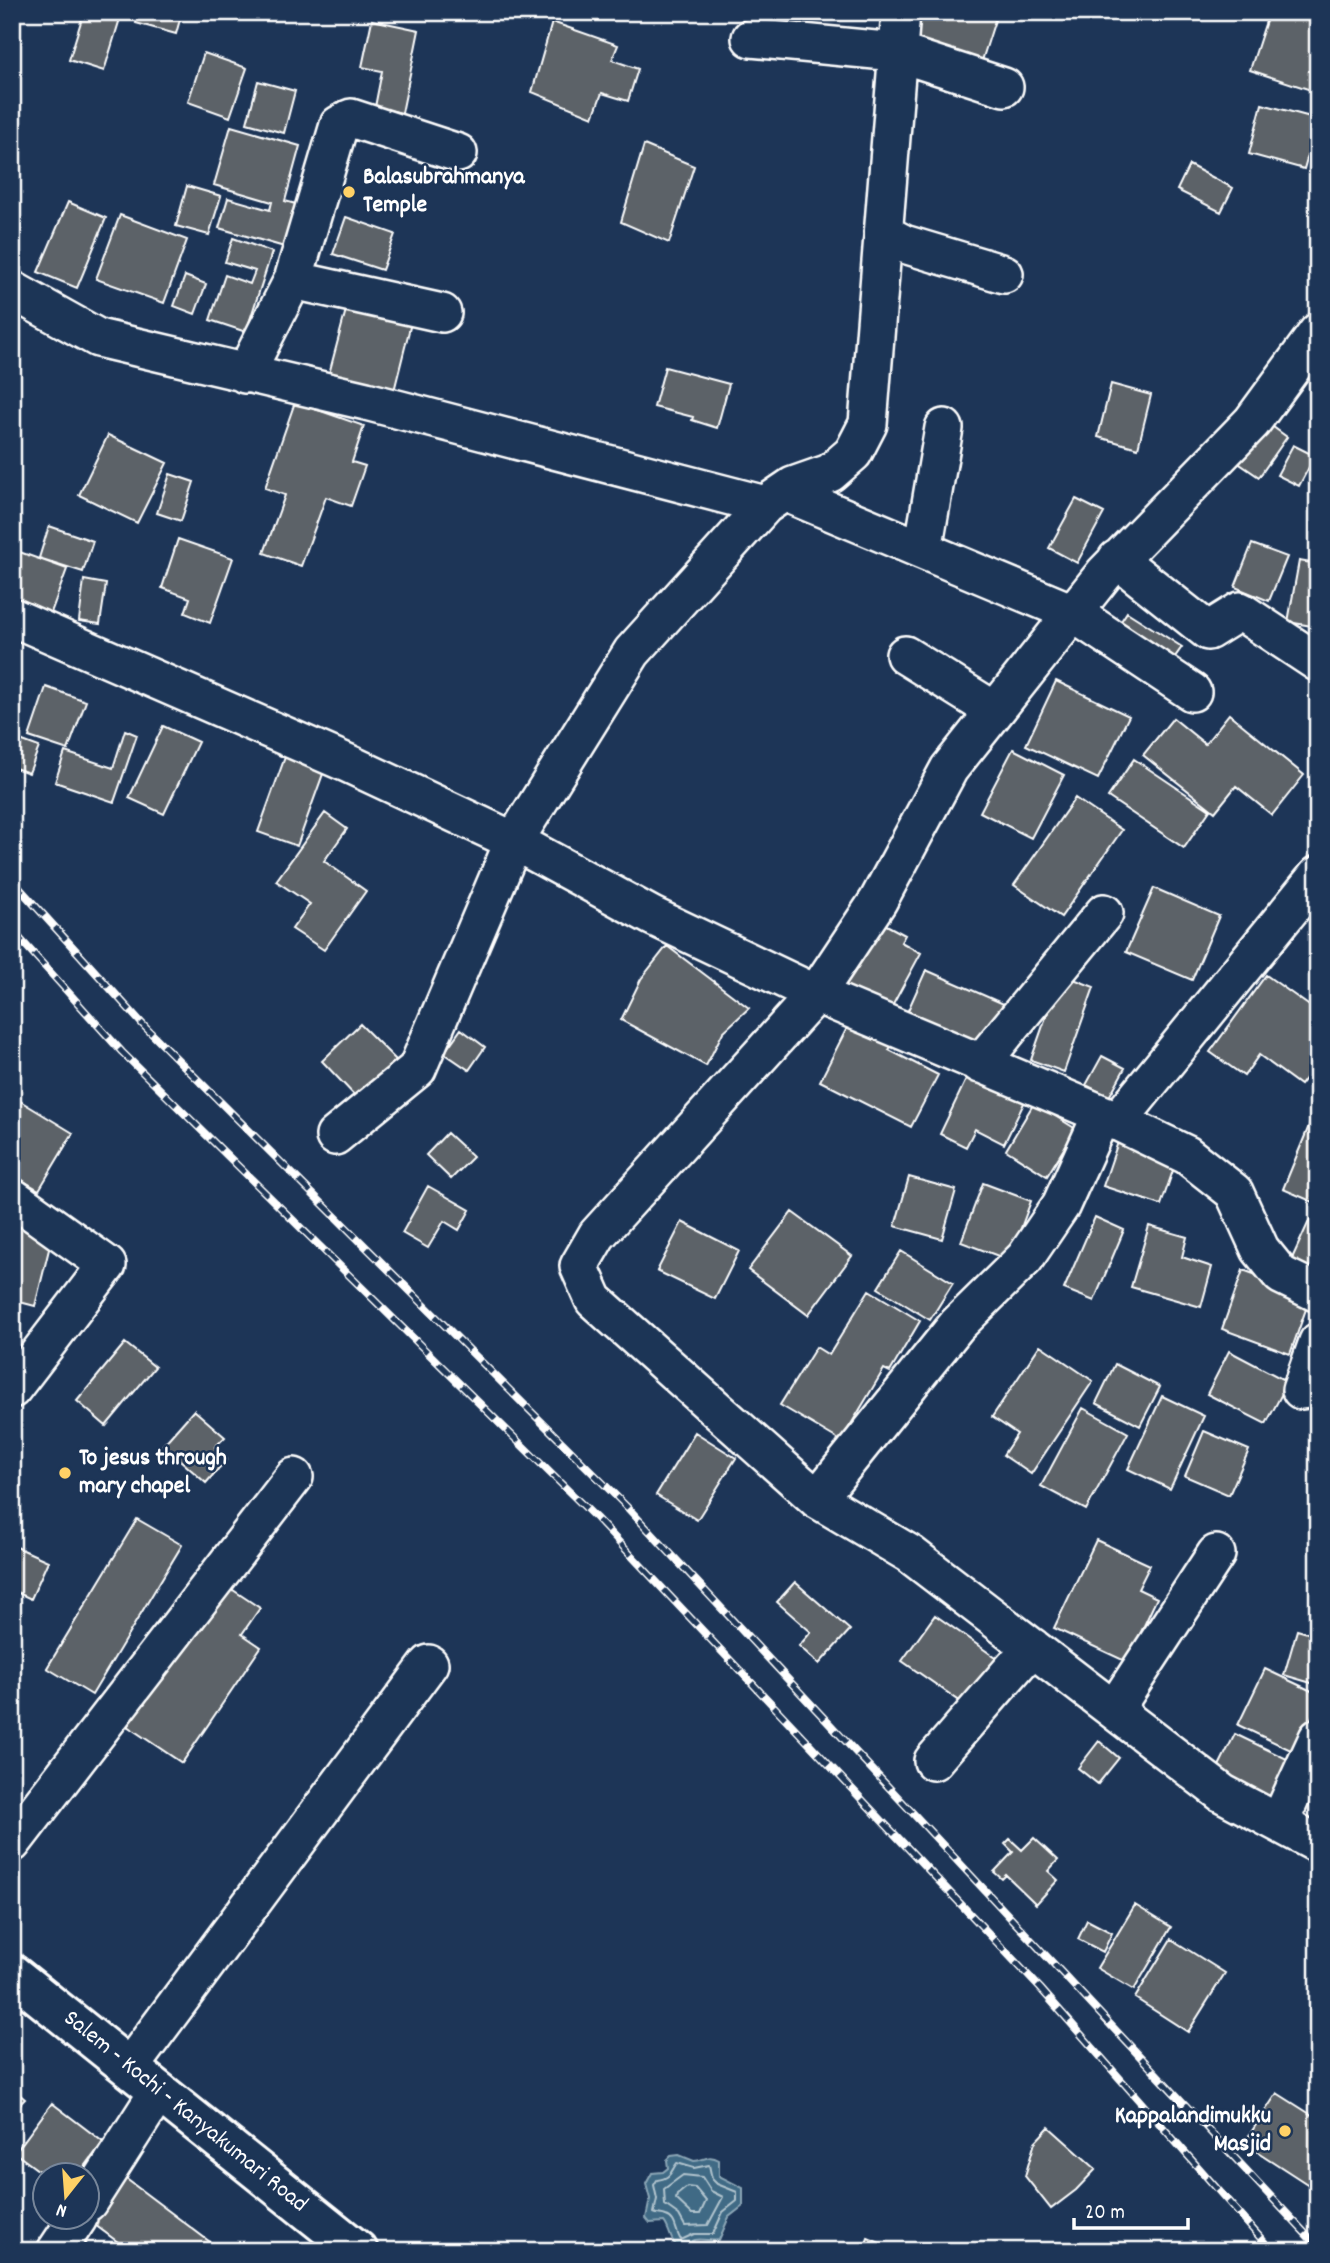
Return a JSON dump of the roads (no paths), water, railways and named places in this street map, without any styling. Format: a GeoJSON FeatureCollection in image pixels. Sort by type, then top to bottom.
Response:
{"type":"FeatureCollection","features":[{"type":"Feature","properties":{"kind":"main road","name":"Salem - Kochi - Kanyakumari Road"},"geometry":{"type":"LineString","coordinates":[[12,1974],[358,2251]]}},
{"type":"Feature","properties":{"kind":"street"},"geometry":{"type":"LineString","coordinates":[[335,1136],[417,1069],[514,841],[632,652],[775,499],[793,486],[830,473],[853,453],[868,424],[901,12]]}},
{"type":"Feature","properties":{"kind":"street"},"geometry":{"type":"LineString","coordinates":[[751,38],[896,52],[1004,86]]}},
{"type":"Feature","properties":{"kind":"street"},"geometry":{"type":"LineString","coordinates":[[245,374],[293,281],[339,125],[351,118],[458,153]]}},
{"type":"Feature","properties":{"kind":"street"},"geometry":{"type":"LineString","coordinates":[[883,233],[904,244],[1004,274]]}},
{"type":"Feature","properties":{"kind":"street"},"geometry":{"type":"LineString","coordinates":[[293,281],[442,313]]}},
{"type":"Feature","properties":{"kind":"street"},"geometry":{"type":"LineString","coordinates":[[12,290],[98,338],[775,499],[923,551],[1073,613],[1192,692]]}},
{"type":"Feature","properties":{"kind":"street"},"geometry":{"type":"LineString","coordinates":[[1318,332],[1252,422],[1117,559],[949,769],[878,901],[816,994],[597,1235],[579,1266],[594,1300],[817,1499],[910,1554],[1222,1793],[1318,1844]]}},
{"type":"Feature","properties":{"kind":"street"},"geometry":{"type":"LineString","coordinates":[[923,551],[944,429]]}},
{"type":"Feature","properties":{"kind":"street"},"geometry":{"type":"LineString","coordinates":[[1117,559],[1208,631],[1240,611],[1317,662]]}},
{"type":"Feature","properties":{"kind":"street"},"geometry":{"type":"LineString","coordinates":[[12,617],[347,763],[514,841],[652,916],[816,994],[1110,1118],[1187,1155],[1234,1192],[1260,1249],[1281,1275],[1318,1293]]}},
{"type":"Feature","properties":{"kind":"street"},"geometry":{"type":"LineString","coordinates":[[905,655],[995,711]]}},
{"type":"Feature","properties":{"kind":"street"},"geometry":{"type":"LineString","coordinates":[[817,1499],[957,1325],[1026,1258],[1061,1205],[1110,1118],[1318,875]]}},
{"type":"Feature","properties":{"kind":"street"},"geometry":{"type":"LineString","coordinates":[[981,1064],[1104,913]]}},
{"type":"Feature","properties":{"kind":"street"},"geometry":{"type":"LineString","coordinates":[[12,1197],[107,1265],[12,1389]]}},
{"type":"Feature","properties":{"kind":"street"},"geometry":{"type":"LineString","coordinates":[[1301,1390],[1318,1342]]}},
{"type":"Feature","properties":{"kind":"street"},"geometry":{"type":"LineString","coordinates":[[12,1843],[294,1477]]}},
{"type":"Feature","properties":{"kind":"street"},"geometry":{"type":"LineString","coordinates":[[1114,1710],[1216,1554]]}},
{"type":"Feature","properties":{"kind":"street"},"geometry":{"type":"LineString","coordinates":[[933,1761],[1032,1647]]}},
{"type":"Feature","properties":{"kind":"street"},"geometry":{"type":"LineString","coordinates":[[129,2068],[429,1664]]}},
{"type":"Feature","properties":{"kind":"street"},"geometry":{"type":"LineString","coordinates":[[1279,1823],[1318,1738]]}},
{"type":"Feature","properties":{"kind":"street"},"geometry":{"type":"LineString","coordinates":[[102,2180],[159,2091]]}},
{"type":"Feature","properties":{"kind":"street"},"geometry":{"type":"LineString","coordinates":[[56,2251],[68,2232]]}},
{"type":"Feature","properties":{"kind":"water"},"geometry":{"type":"Polygon","coordinates":[[[679,2155],[694,2161],[709,2157],[719,2160],[719,2176],[743,2188],[743,2206],[729,2217],[719,2240],[695,2240],[690,2246],[680,2247],[674,2242],[664,2222],[650,2223],[646,2218],[650,2199],[646,2184],[652,2173],[663,2172],[668,2168],[667,2160],[671,2156],[679,2155]]]}},
{"type":"Feature","properties":{"kind":"railway"},"geometry":{"type":"LineString","coordinates":[[12,880],[146,1028],[626,1506],[1318,2247]]}},
{"type":"Feature","properties":{"kind":"railway"},"geometry":{"type":"LineString","coordinates":[[12,930],[122,1052],[596,1518],[1040,1988],[1272,2251]]}},
{"type":"Feature","properties":{"kind":"place","name":"Balasubrahmanya Temple"},"geometry":{"type":"Point","coordinates":[349,192]}},
{"type":"Feature","properties":{"kind":"place","name":"To jesus through mary chapel"},"geometry":{"type":"Point","coordinates":[65,1473]}},
{"type":"Feature","properties":{"kind":"place","name":"Kappalandimukku Masjid"},"geometry":{"type":"Point","coordinates":[1285,2131]}}]}
